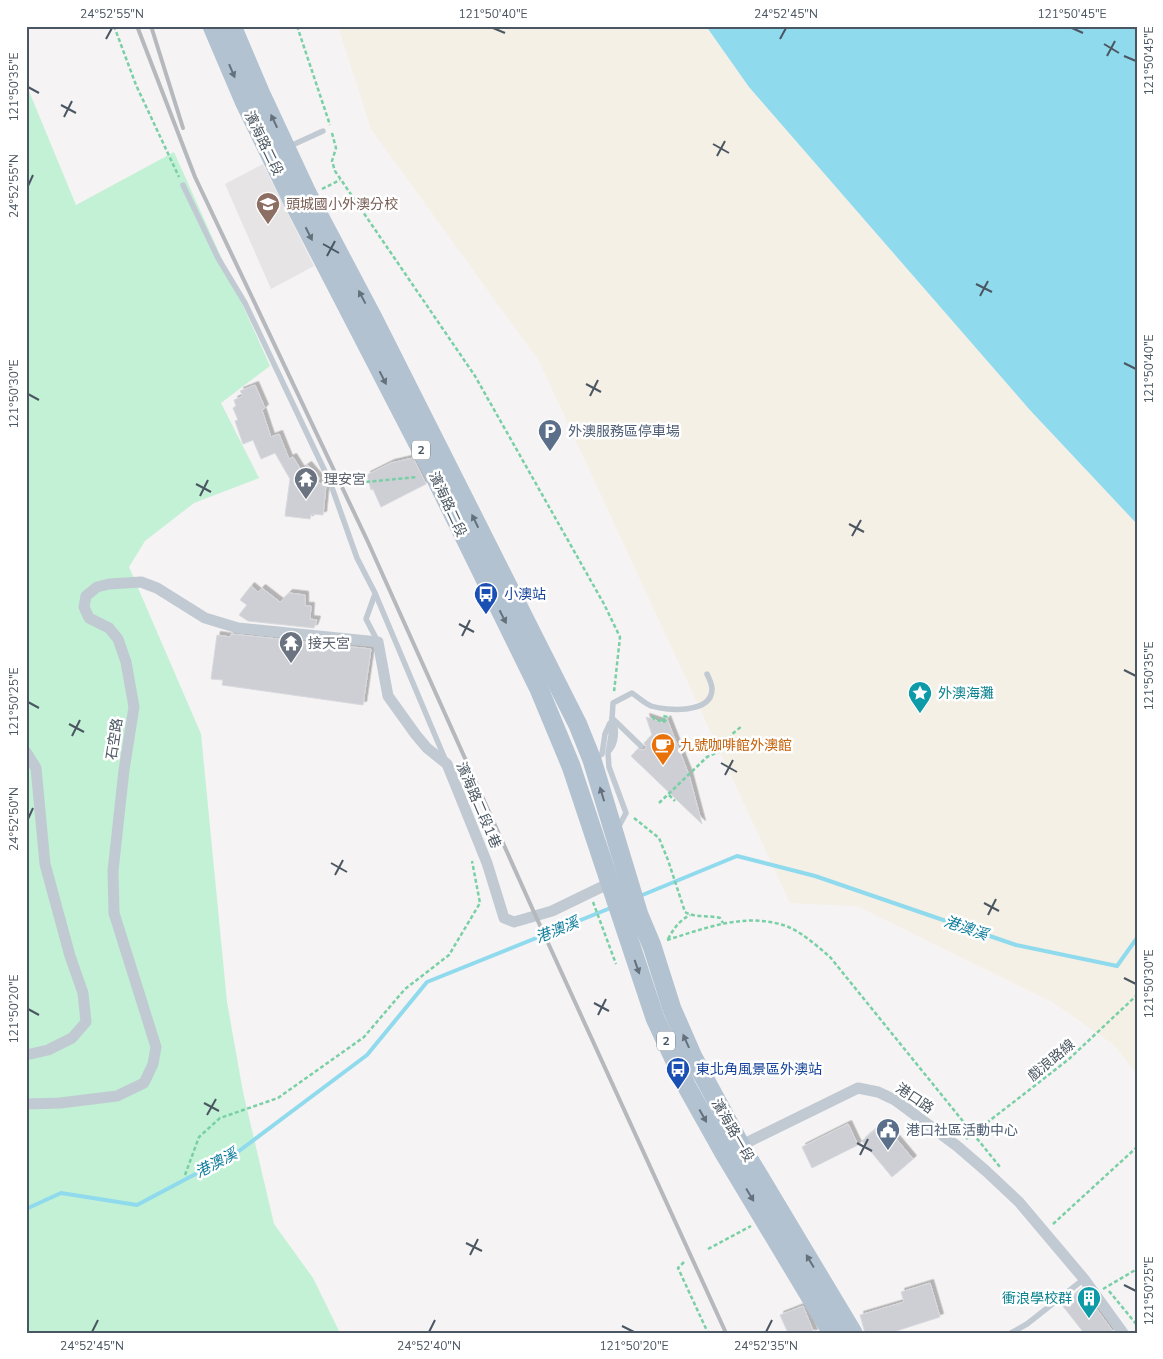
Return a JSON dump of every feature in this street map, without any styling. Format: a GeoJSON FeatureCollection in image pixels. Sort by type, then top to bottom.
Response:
{"type":"FeatureCollection","features":[{"type":"Feature","properties":{"kind":"main road","name":"濱海路二段"},"geometry":{"type":"LineString","coordinates":[[212,26],[244,101],[306,194],[373,318],[434,469]]}},
{"type":"Feature","properties":{"kind":"main road","name":"濱海路二段"},"geometry":{"type":"LineString","coordinates":[[232,26],[306,194],[356,326],[478,547],[547,684],[572,766],[619,878]]}},
{"type":"Feature","properties":{"kind":"main road"},"geometry":{"type":"LineString","coordinates":[[356,326],[373,318]]}},
{"type":"Feature","properties":{"kind":"main road","name":"濱海路二段"},"geometry":{"type":"LineString","coordinates":[[547,684],[600,756],[614,834],[619,878]]}},
{"type":"Feature","properties":{"kind":"main road","name":"濱海路一段"},"geometry":{"type":"LineString","coordinates":[[619,878],[655,1018],[687,1087],[732,1150],[821,1296],[832,1333]]}},
{"type":"Feature","properties":{"kind":"main road","name":"濱海路一段"},"geometry":{"type":"LineString","coordinates":[[732,1150],[764,1219],[821,1296],[853,1333]]}},
{"type":"Feature","properties":{"kind":"street","name":"石空路"},"geometry":{"type":"LineString","coordinates":[[26,1104],[60,1103],[117,1096],[144,1083],[153,1064],[156,1047],[114,914],[113,871],[124,770],[134,707],[126,662],[118,638],[109,628],[89,618],[84,607],[86,596],[97,587],[109,584],[141,582],[157,588],[205,618],[238,628],[378,642]]}},
{"type":"Feature","properties":{"kind":"street","name":"濱海路二段1巷"},"geometry":{"type":"LineString","coordinates":[[378,642],[388,696],[416,735],[447,764],[487,863],[504,918],[514,922],[552,910],[619,878]]}},
{"type":"Feature","properties":{"kind":"street"},"geometry":{"type":"LineString","coordinates":[[26,752],[36,768],[45,864],[82,993],[86,1022],[72,1038],[48,1050],[26,1055]]}},
{"type":"Feature","properties":{"kind":"street","name":"港口路"},"geometry":{"type":"LineString","coordinates":[[732,1150],[858,1088],[878,1092],[894,1100],[957,1146],[1019,1202],[1084,1278],[1123,1333]]}},
{"type":"Feature","properties":{"kind":"lane"},"geometry":{"type":"LineString","coordinates":[[286,148],[323,131]]}},
{"type":"Feature","properties":{"kind":"lane"},"geometry":{"type":"LineString","coordinates":[[183,185],[218,258],[245,303],[330,482],[357,558],[375,593],[447,764]]}},
{"type":"Feature","properties":{"kind":"lane","name":"濱海路二段1巷"},"geometry":{"type":"LineString","coordinates":[[375,593],[366,619],[378,642]]}},
{"type":"Feature","properties":{"kind":"lane"},"geometry":{"type":"LineString","coordinates":[[600,756],[612,718],[613,703],[632,693],[650,706],[678,710],[698,707],[710,697],[712,688],[707,674]]}},
{"type":"Feature","properties":{"kind":"lane"},"geometry":{"type":"LineString","coordinates":[[600,756],[612,718]]}},
{"type":"Feature","properties":{"kind":"lane"},"geometry":{"type":"LineString","coordinates":[[612,718],[642,746]]}},
{"type":"Feature","properties":{"kind":"lane"},"geometry":{"type":"LineString","coordinates":[[600,756],[609,767],[626,813],[614,834]]}},
{"type":"Feature","properties":{"kind":"lane"},"geometry":{"type":"LineString","coordinates":[[1011,1333],[1027,1324],[1084,1278]]}},
{"type":"Feature","properties":{"kind":"path"},"geometry":{"type":"LineString","coordinates":[[114,26],[136,85],[183,185]]}},
{"type":"Feature","properties":{"kind":"path"},"geometry":{"type":"LineString","coordinates":[[298,26],[336,148],[332,161],[334,171],[475,376],[604,604],[620,637],[613,703]]}},
{"type":"Feature","properties":{"kind":"path"},"geometry":{"type":"LineString","coordinates":[[306,194],[340,180]]}},
{"type":"Feature","properties":{"kind":"path"},"geometry":{"type":"LineString","coordinates":[[366,482],[434,469]]}},
{"type":"Feature","properties":{"kind":"path"},"geometry":{"type":"LineString","coordinates":[[664,722],[663,716],[668,717]]}},
{"type":"Feature","properties":{"kind":"path"},"geometry":{"type":"LineString","coordinates":[[659,803],[707,757],[727,748],[731,735],[742,726]]}},
{"type":"Feature","properties":{"kind":"path"},"geometry":{"type":"LineString","coordinates":[[669,794],[675,801]]}},
{"type":"Feature","properties":{"kind":"path"},"geometry":{"type":"LineString","coordinates":[[626,813],[659,838],[685,912],[690,915],[720,918],[723,923]]}},
{"type":"Feature","properties":{"kind":"path"},"geometry":{"type":"LineString","coordinates":[[185,1175],[199,1137],[220,1118],[278,1098],[364,1037],[405,989],[449,955],[480,903],[472,857]]}},
{"type":"Feature","properties":{"kind":"path"},"geometry":{"type":"LineString","coordinates":[[592,900],[616,964]]}},
{"type":"Feature","properties":{"kind":"path"},"geometry":{"type":"LineString","coordinates":[[668,940],[674,927],[690,915]]}},
{"type":"Feature","properties":{"kind":"path"},"geometry":{"type":"LineString","coordinates":[[661,942],[723,923],[758,919],[787,927],[805,937],[830,956],[1002,1169]]}},
{"type":"Feature","properties":{"kind":"path","name":"戲浪路線"},"geometry":{"type":"LineString","coordinates":[[974,1134],[1069,1059],[1137,995]]}},
{"type":"Feature","properties":{"kind":"path"},"geometry":{"type":"LineString","coordinates":[[1052,1225],[1137,1147]]}},
{"type":"Feature","properties":{"kind":"path"},"geometry":{"type":"LineString","coordinates":[[708,1249],[764,1219]]}},
{"type":"Feature","properties":{"kind":"path"},"geometry":{"type":"LineString","coordinates":[[684,1262],[678,1268],[708,1333]]}},
{"type":"Feature","properties":{"kind":"path"},"geometry":{"type":"LineString","coordinates":[[1106,1287],[1137,1269]]}},
{"type":"Feature","properties":{"kind":"path"},"geometry":{"type":"LineString","coordinates":[[1103,1283],[1137,1325]]}},
{"type":"Feature","properties":{"kind":"shaded area","name":"頭城國小外澳分校"},"geometry":{"type":"Polygon","coordinates":[[[263,164],[314,266],[271,289],[225,184],[263,164]]]}},
{"type":"Feature","properties":{"kind":"green space"},"geometry":{"type":"Polygon","coordinates":[[[26,84],[76,205],[174,152],[270,366],[221,403],[259,478],[194,503],[145,541],[129,567],[201,734],[227,1002],[243,1092],[274,1224],[313,1278],[340,1333],[26,1333],[26,84]]]}},
{"type":"Feature","properties":{"kind":"sand","name":"外澳海灘"},"geometry":{"type":"Polygon","coordinates":[[[338,26],[706,26],[749,87],[1029,409],[1137,524],[1137,1074],[1114,1045],[1054,1003],[857,906],[790,903],[539,361],[371,129],[338,26]]]}},
{"type":"Feature","properties":{"kind":"water"},"geometry":{"type":"Polygon","coordinates":[[[706,26],[1137,26],[1137,524],[1029,409],[749,87],[706,26]]]}},
{"type":"Feature","properties":{"kind":"building"},"geometry":{"type":"Polygon","coordinates":[[[255,385],[265,408],[262,410],[271,437],[279,434],[289,459],[293,457],[301,470],[308,465],[319,478],[318,483],[326,485],[323,515],[311,514],[310,519],[285,516],[290,479],[275,453],[261,459],[253,440],[243,444],[235,421],[238,420],[233,408],[236,406],[234,400],[243,396],[240,391],[255,385]]]}},
{"type":"Feature","properties":{"kind":"building"},"geometry":{"type":"Polygon","coordinates":[[[413,458],[426,484],[381,507],[373,489],[371,490],[367,475],[391,463],[413,458]]]}},
{"type":"Feature","properties":{"kind":"building"},"geometry":{"type":"Polygon","coordinates":[[[251,586],[258,592],[262,588],[280,602],[289,593],[305,595],[305,606],[311,606],[310,619],[317,620],[314,628],[248,621],[239,615],[247,605],[240,600],[251,586]]]}},
{"type":"Feature","properties":{"kind":"building","name":"接天宮"},"geometry":{"type":"Polygon","coordinates":[[[231,634],[371,649],[363,705],[222,685],[223,680],[211,679],[217,635],[230,637],[231,634]]]}},
{"type":"Feature","properties":{"kind":"building","name":"九號咖啡館外澳館"},"geometry":{"type":"Polygon","coordinates":[[[646,717],[664,723],[667,719],[689,775],[702,824],[631,756],[638,749],[644,750],[646,747],[644,743],[652,735],[646,717]]]}},
{"type":"Feature","properties":{"kind":"building","name":"港口社區活動中心"},"geometry":{"type":"Polygon","coordinates":[[[883,1123],[913,1159],[892,1177],[862,1141],[883,1123]]]}},
{"type":"Feature","properties":{"kind":"building"},"geometry":{"type":"Polygon","coordinates":[[[848,1124],[858,1145],[812,1168],[802,1147],[848,1124]]]}},
{"type":"Feature","properties":{"kind":"building"},"geometry":{"type":"Polygon","coordinates":[[[930,1283],[940,1317],[890,1333],[865,1333],[860,1315],[904,1302],[901,1292],[930,1283]]]}},
{"type":"Feature","properties":{"kind":"building","name":"衝浪學校群"},"geometry":{"type":"Polygon","coordinates":[[[1082,1289],[1114,1333],[1084,1333],[1062,1305],[1082,1289]]]}},
{"type":"Feature","properties":{"kind":"building"},"geometry":{"type":"Polygon","coordinates":[[[803,1306],[814,1333],[788,1333],[780,1315],[803,1306]]]}},
{"type":"Feature","properties":{"kind":"waterway","name":"港澳溪"},"geometry":{"type":"LineString","coordinates":[[640,896],[737,856],[815,876],[1016,945],[1117,966],[1137,938]]}},
{"type":"Feature","properties":{"kind":"waterway","name":"港澳溪"},"geometry":{"type":"LineString","coordinates":[[26,1209],[61,1193],[137,1205],[239,1151],[367,1055],[427,982],[613,907]]}},
{"type":"Feature","properties":{"kind":"railway"},"geometry":{"type":"LineString","coordinates":[[137,26],[195,177],[368,542],[726,1333]]}},
{"type":"Feature","properties":{"kind":"railway"},"geometry":{"type":"LineString","coordinates":[[151,26],[183,128]]}},
{"type":"Feature","properties":{"kind":"place","name":"頭城國小外澳分校"},"geometry":{"type":"Point","coordinates":[268,225]}},
{"type":"Feature","properties":{"kind":"place","name":"外澳服務區停車場"},"geometry":{"type":"Point","coordinates":[550,452]}},
{"type":"Feature","properties":{"kind":"place","name":"理安宮"},"geometry":{"type":"Point","coordinates":[306,500]}},
{"type":"Feature","properties":{"kind":"place","name":"小澳站"},"geometry":{"type":"Point","coordinates":[486,615]}},
{"type":"Feature","properties":{"kind":"place","name":"接天宮"},"geometry":{"type":"Point","coordinates":[291,664]}},
{"type":"Feature","properties":{"kind":"place","name":"外澳海灘"},"geometry":{"type":"Point","coordinates":[920,714]}},
{"type":"Feature","properties":{"kind":"place","name":"九號咖啡館外澳館"},"geometry":{"type":"Point","coordinates":[663,766]}},
{"type":"Feature","properties":{"kind":"place","name":"東北角風景區外澳站"},"geometry":{"type":"Point","coordinates":[678,1090]}},
{"type":"Feature","properties":{"kind":"place","name":"港口社區活動中心"},"geometry":{"type":"Point","coordinates":[888,1151]}},
{"type":"Feature","properties":{"kind":"place","name":"衝浪學校群"},"geometry":{"type":"Point","coordinates":[1089,1319]}}]}
